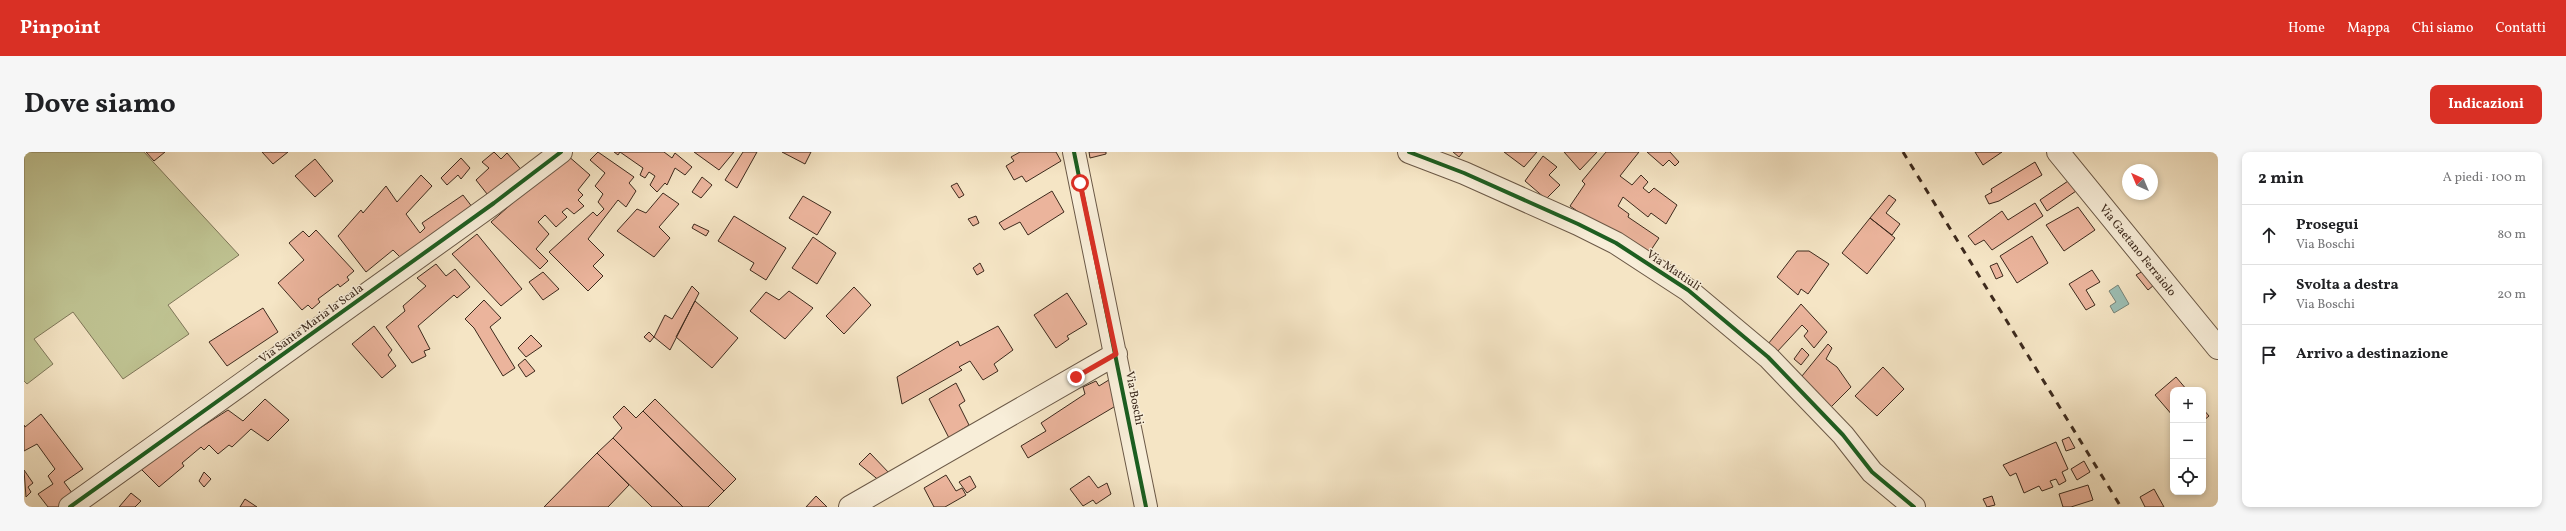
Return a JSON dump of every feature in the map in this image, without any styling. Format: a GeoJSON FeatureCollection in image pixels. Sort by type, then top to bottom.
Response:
{"type":"FeatureCollection","features":[{"type":"Feature","properties":{"kind":"street","name":"Via Santa Maria la Scala"},"geometry":{"type":"LineString","coordinates":[[70,507],[494,203],[561,152]]}},
{"type":"Feature","properties":{"kind":"street","name":"Via Boschi"},"geometry":{"type":"LineString","coordinates":[[1074,152],[1146,507]]}},
{"type":"Feature","properties":{"kind":"street","name":"Via Mattiuli"},"geometry":{"type":"LineString","coordinates":[[1408,152],[1464,173],[1578,224],[1616,243],[1688,290],[1768,357],[1843,435],[1872,472],[1914,507]]}},
{"type":"Feature","properties":{"kind":"street","name":"Via Gaetano Ferraiolo"},"geometry":{"type":"LineString","coordinates":[[2058,152],[2218,348]]}},
{"type":"Feature","properties":{"kind":"street"},"geometry":{"type":"LineString","coordinates":[[850,507],[1116,354]]}},
{"type":"Feature","properties":{"kind":"green space"},"geometry":{"type":"Polygon","coordinates":[[[24,152],[144,152],[239,255],[168,305],[189,334],[123,379],[73,312],[34,339],[53,364],[27,384],[24,381],[24,152]]]}},
{"type":"Feature","properties":{"kind":"water"},"geometry":{"type":"Polygon","coordinates":[[[2118,285],[2129,304],[2114,313],[2110,306],[2116,302],[2109,291],[2118,285]]]}},
{"type":"Feature","properties":{"kind":"building"},"geometry":{"type":"Polygon","coordinates":[[[146,152],[165,152],[154,161],[146,152]]]}},
{"type":"Feature","properties":{"kind":"building"},"geometry":{"type":"Polygon","coordinates":[[[262,152],[288,152],[273,164],[262,152]]]}},
{"type":"Feature","properties":{"kind":"building"},"geometry":{"type":"Polygon","coordinates":[[[494,152],[501,159],[507,153],[524,173],[491,199],[476,180],[489,168],[482,162],[494,152]]]}},
{"type":"Feature","properties":{"kind":"building"},"geometry":{"type":"Polygon","coordinates":[[[598,152],[634,177],[629,183],[636,191],[626,207],[618,200],[588,239],[604,255],[593,266],[603,276],[588,291],[549,252],[593,212],[597,216],[604,209],[598,202],[603,194],[595,186],[605,173],[590,160],[598,152]]]}},
{"type":"Feature","properties":{"kind":"building"},"geometry":{"type":"Polygon","coordinates":[[[620,152],[664,152],[672,158],[675,153],[692,167],[685,175],[675,168],[667,185],[665,183],[657,192],[650,185],[655,176],[649,172],[645,178],[640,175],[643,168],[620,152]]]}},
{"type":"Feature","properties":{"kind":"building"},"geometry":{"type":"Polygon","coordinates":[[[694,152],[734,152],[719,170],[694,152]]]}},
{"type":"Feature","properties":{"kind":"building"},"geometry":{"type":"Polygon","coordinates":[[[743,152],[757,152],[737,188],[725,180],[743,152]]]}},
{"type":"Feature","properties":{"kind":"building"},"geometry":{"type":"Polygon","coordinates":[[[782,152],[811,152],[805,164],[782,152]]]}},
{"type":"Feature","properties":{"kind":"building"},"geometry":{"type":"Polygon","coordinates":[[[1020,152],[1056,152],[1061,161],[1026,182],[1022,176],[1014,180],[1006,166],[1014,161],[1011,157],[1020,152]]]}},
{"type":"Feature","properties":{"kind":"building"},"geometry":{"type":"Polygon","coordinates":[[[1089,152],[1106,152],[1106,154],[1090,158],[1089,152]]]}},
{"type":"Feature","properties":{"kind":"building"},"geometry":{"type":"Polygon","coordinates":[[[1453,152],[1463,152],[1459,157],[1453,152]]]}},
{"type":"Feature","properties":{"kind":"building"},"geometry":{"type":"Polygon","coordinates":[[[1504,152],[1537,152],[1524,167],[1504,152]]]}},
{"type":"Feature","properties":{"kind":"building"},"geometry":{"type":"Polygon","coordinates":[[[1564,152],[1597,152],[1580,170],[1564,152]]]}},
{"type":"Feature","properties":{"kind":"building"},"geometry":{"type":"Polygon","coordinates":[[[1606,152],[1639,152],[1620,176],[1632,185],[1641,175],[1648,182],[1643,188],[1649,193],[1654,188],[1677,205],[1666,224],[1651,213],[1648,217],[1623,197],[1618,206],[1629,214],[1628,217],[1659,238],[1645,259],[1570,206],[1585,184],[1582,181],[1606,152]]]}},
{"type":"Feature","properties":{"kind":"building"},"geometry":{"type":"Polygon","coordinates":[[[1647,152],[1670,152],[1679,162],[1675,166],[1669,160],[1663,166],[1647,152]]]}},
{"type":"Feature","properties":{"kind":"building"},"geometry":{"type":"Polygon","coordinates":[[[1975,152],[2002,152],[1983,165],[1975,152]]]}},
{"type":"Feature","properties":{"kind":"building"},"geometry":{"type":"Polygon","coordinates":[[[567,155],[590,175],[578,190],[583,195],[578,200],[584,206],[574,214],[567,208],[562,212],[567,217],[556,227],[545,215],[538,222],[549,234],[536,249],[548,261],[540,269],[491,222],[567,155]]]}},
{"type":"Feature","properties":{"kind":"building"},"geometry":{"type":"Polygon","coordinates":[[[1543,156],[1557,167],[1549,175],[1560,185],[1546,199],[1525,181],[1543,156]]]}},
{"type":"Feature","properties":{"kind":"building"},"geometry":{"type":"Polygon","coordinates":[[[461,158],[470,168],[461,179],[458,175],[447,185],[441,178],[461,158]]]}},
{"type":"Feature","properties":{"kind":"building"},"geometry":{"type":"Polygon","coordinates":[[[315,159],[333,181],[315,197],[295,176],[315,159]]]}},
{"type":"Feature","properties":{"kind":"building"},"geometry":{"type":"Polygon","coordinates":[[[2035,162],[2042,175],[1999,201],[1989,204],[1985,196],[1992,192],[1991,189],[2035,162]]]}},
{"type":"Feature","properties":{"kind":"building"},"geometry":{"type":"Polygon","coordinates":[[[421,175],[432,186],[406,214],[420,233],[425,228],[422,223],[463,195],[476,212],[401,258],[393,250],[366,272],[338,236],[361,210],[363,213],[386,186],[397,202],[421,175]]]}},
{"type":"Feature","properties":{"kind":"building"},"geometry":{"type":"Polygon","coordinates":[[[702,177],[712,185],[701,198],[692,192],[702,177]]]}},
{"type":"Feature","properties":{"kind":"building"},"geometry":{"type":"Polygon","coordinates":[[[2071,179],[2079,189],[2047,211],[2040,200],[2071,179]]]}},
{"type":"Feature","properties":{"kind":"building"},"geometry":{"type":"Polygon","coordinates":[[[957,183],[964,195],[959,198],[951,186],[957,183]]]}},
{"type":"Feature","properties":{"kind":"building"},"geometry":{"type":"Polygon","coordinates":[[[1052,191],[1064,212],[1028,235],[1020,222],[1004,230],[999,223],[1052,191]]]}},
{"type":"Feature","properties":{"kind":"building"},"geometry":{"type":"Polygon","coordinates":[[[663,193],[679,204],[659,227],[670,238],[654,257],[617,231],[637,209],[646,213],[663,193]]]}},
{"type":"Feature","properties":{"kind":"building"},"geometry":{"type":"Polygon","coordinates":[[[1889,195],[1896,200],[1886,213],[1900,224],[1892,235],[1870,218],[1889,195]]]}},
{"type":"Feature","properties":{"kind":"building"},"geometry":{"type":"Polygon","coordinates":[[[803,196],[831,212],[817,235],[789,218],[803,196]]]}},
{"type":"Feature","properties":{"kind":"building"},"geometry":{"type":"Polygon","coordinates":[[[2035,203],[2043,216],[1992,250],[1984,240],[1975,245],[1968,236],[2002,211],[2008,220],[2035,203]]]}},
{"type":"Feature","properties":{"kind":"building"},"geometry":{"type":"Polygon","coordinates":[[[2078,207],[2095,230],[2064,251],[2046,225],[2078,207]]]}},
{"type":"Feature","properties":{"kind":"building"},"geometry":{"type":"Polygon","coordinates":[[[734,216],[786,248],[766,280],[750,270],[754,263],[718,241],[734,216]]]}},
{"type":"Feature","properties":{"kind":"building"},"geometry":{"type":"Polygon","coordinates":[[[976,216],[979,223],[973,226],[968,219],[976,216]]]}},
{"type":"Feature","properties":{"kind":"building"},"geometry":{"type":"Polygon","coordinates":[[[1870,218],[1895,238],[1867,274],[1842,253],[1870,218]]]}},
{"type":"Feature","properties":{"kind":"building"},"geometry":{"type":"Polygon","coordinates":[[[694,224],[709,231],[706,236],[692,228],[694,224]]]}},
{"type":"Feature","properties":{"kind":"building"},"geometry":{"type":"Polygon","coordinates":[[[316,230],[354,271],[347,277],[349,280],[340,287],[338,284],[318,299],[320,302],[312,309],[308,305],[302,310],[278,283],[304,260],[289,243],[303,231],[309,237],[316,230]]]}},
{"type":"Feature","properties":{"kind":"building"},"geometry":{"type":"Polygon","coordinates":[[[477,234],[522,289],[501,306],[452,254],[477,234]]]}},
{"type":"Feature","properties":{"kind":"building"},"geometry":{"type":"Polygon","coordinates":[[[2032,236],[2048,263],[2017,283],[2000,256],[2032,236]]]}},
{"type":"Feature","properties":{"kind":"building"},"geometry":{"type":"Polygon","coordinates":[[[813,237],[836,253],[817,284],[792,268],[813,237]]]}},
{"type":"Feature","properties":{"kind":"building"},"geometry":{"type":"Polygon","coordinates":[[[1797,251],[1809,251],[1829,264],[1808,294],[1801,289],[1798,295],[1777,277],[1797,251]]]}},
{"type":"Feature","properties":{"kind":"building"},"geometry":{"type":"Polygon","coordinates":[[[980,263],[984,271],[977,275],[973,268],[980,263]]]}},
{"type":"Feature","properties":{"kind":"building"},"geometry":{"type":"Polygon","coordinates":[[[1997,263],[2003,276],[1996,279],[1990,266],[1997,263]]]}},
{"type":"Feature","properties":{"kind":"building"},"geometry":{"type":"Polygon","coordinates":[[[436,264],[446,276],[455,269],[470,287],[457,298],[454,295],[418,326],[430,349],[424,351],[426,356],[412,363],[386,327],[405,311],[403,306],[426,286],[417,278],[436,264]]]}},
{"type":"Feature","properties":{"kind":"building"},"geometry":{"type":"Polygon","coordinates":[[[2092,270],[2100,282],[2086,290],[2095,305],[2086,310],[2069,284],[2092,270]]]}},
{"type":"Feature","properties":{"kind":"building"},"geometry":{"type":"Polygon","coordinates":[[[2143,271],[2154,285],[2148,290],[2136,275],[2143,271]]]}},
{"type":"Feature","properties":{"kind":"building"},"geometry":{"type":"Polygon","coordinates":[[[543,272],[559,289],[543,300],[529,282],[543,272]]]}},
{"type":"Feature","properties":{"kind":"building"},"geometry":{"type":"Polygon","coordinates":[[[692,286],[699,293],[670,350],[654,337],[665,315],[672,319],[692,286]]]}},
{"type":"Feature","properties":{"kind":"building"},"geometry":{"type":"Polygon","coordinates":[[[854,287],[871,305],[844,334],[826,316],[854,287]]]}},
{"type":"Feature","properties":{"kind":"building"},"geometry":{"type":"Polygon","coordinates":[[[789,291],[813,308],[785,339],[750,311],[766,292],[779,300],[789,291]]]}},
{"type":"Feature","properties":{"kind":"building"},"geometry":{"type":"Polygon","coordinates":[[[1067,293],[1087,324],[1067,336],[1069,339],[1056,348],[1034,315],[1067,293]]]}},
{"type":"Feature","properties":{"kind":"building"},"geometry":{"type":"Polygon","coordinates":[[[484,300],[501,318],[490,327],[515,368],[503,376],[474,328],[465,319],[484,300]]]}},
{"type":"Feature","properties":{"kind":"building"},"geometry":{"type":"Polygon","coordinates":[[[695,301],[738,338],[712,368],[676,337],[695,301]]]}},
{"type":"Feature","properties":{"kind":"building"},"geometry":{"type":"Polygon","coordinates":[[[1801,304],[1827,332],[1814,348],[1804,336],[1808,331],[1802,325],[1776,353],[1768,344],[1801,304]]]}},
{"type":"Feature","properties":{"kind":"building"},"geometry":{"type":"Polygon","coordinates":[[[263,308],[278,332],[227,366],[209,342],[263,308]]]}},
{"type":"Feature","properties":{"kind":"building"},"geometry":{"type":"Polygon","coordinates":[[[374,326],[392,350],[388,355],[396,366],[382,378],[352,344],[374,326]]]}},
{"type":"Feature","properties":{"kind":"building"},"geometry":{"type":"Polygon","coordinates":[[[998,326],[1013,350],[994,364],[998,371],[983,380],[970,361],[959,367],[962,370],[902,404],[897,377],[958,341],[960,346],[998,326]]]}},
{"type":"Feature","properties":{"kind":"building"},"geometry":{"type":"Polygon","coordinates":[[[649,332],[654,337],[650,342],[644,337],[649,332]]]}},
{"type":"Feature","properties":{"kind":"building"},"geometry":{"type":"Polygon","coordinates":[[[531,335],[542,346],[526,357],[518,348],[531,335]]]}},
{"type":"Feature","properties":{"kind":"building"},"geometry":{"type":"Polygon","coordinates":[[[1828,344],[1832,348],[1826,359],[1837,367],[1851,387],[1829,409],[1802,376],[1828,344]]]}},
{"type":"Feature","properties":{"kind":"building"},"geometry":{"type":"Polygon","coordinates":[[[1802,348],[1809,355],[1801,365],[1794,359],[1802,348]]]}},
{"type":"Feature","properties":{"kind":"building"},"geometry":{"type":"Polygon","coordinates":[[[525,359],[535,371],[526,377],[518,365],[525,359]]]}},
{"type":"Feature","properties":{"kind":"building"},"geometry":{"type":"Polygon","coordinates":[[[1883,367],[1904,389],[1877,416],[1855,396],[1883,367]]]}},
{"type":"Feature","properties":{"kind":"building"},"geometry":{"type":"Polygon","coordinates":[[[2176,377],[2184,387],[2170,387],[2170,412],[2155,395],[2176,377]]]}},
{"type":"Feature","properties":{"kind":"building"},"geometry":{"type":"Polygon","coordinates":[[[1112,378],[1119,404],[1028,458],[1021,446],[1046,431],[1041,423],[1085,394],[1083,387],[1096,381],[1099,386],[1112,378]]]}},
{"type":"Feature","properties":{"kind":"building"},"geometry":{"type":"Polygon","coordinates":[[[956,383],[965,401],[959,405],[969,425],[949,438],[929,399],[956,383]]]}},
{"type":"Feature","properties":{"kind":"building"},"geometry":{"type":"Polygon","coordinates":[[[265,399],[289,420],[268,441],[251,429],[232,447],[229,445],[218,454],[209,445],[204,450],[201,447],[182,463],[184,466],[159,487],[139,467],[228,410],[243,421],[265,399]]]}},
{"type":"Feature","properties":{"kind":"building"},"geometry":{"type":"Polygon","coordinates":[[[655,399],[736,479],[724,491],[643,411],[655,399]]]}},
{"type":"Feature","properties":{"kind":"building"},"geometry":{"type":"Polygon","coordinates":[[[624,406],[636,418],[643,411],[724,491],[708,507],[683,507],[613,438],[622,428],[613,417],[624,406]]]}},
{"type":"Feature","properties":{"kind":"building"},"geometry":{"type":"Polygon","coordinates":[[[41,414],[83,469],[64,482],[75,497],[62,507],[48,507],[38,494],[53,484],[48,476],[55,469],[37,444],[24,451],[24,425],[25,427],[41,414]]]}},
{"type":"Feature","properties":{"kind":"building"},"geometry":{"type":"Polygon","coordinates":[[[2069,437],[2075,448],[2066,451],[2062,440],[2069,437]]]}},
{"type":"Feature","properties":{"kind":"building"},"geometry":{"type":"Polygon","coordinates":[[[613,438],[683,507],[652,507],[597,453],[613,438]]]}},
{"type":"Feature","properties":{"kind":"building"},"geometry":{"type":"Polygon","coordinates":[[[2056,442],[2068,469],[2062,472],[2066,481],[2059,485],[2056,479],[2050,481],[2053,487],[2042,491],[2039,486],[2024,493],[2016,473],[2010,476],[2003,465],[2056,442]]]}},
{"type":"Feature","properties":{"kind":"building"},"geometry":{"type":"Polygon","coordinates":[[[597,453],[629,485],[608,507],[544,507],[597,453]]]}},
{"type":"Feature","properties":{"kind":"building"},"geometry":{"type":"Polygon","coordinates":[[[870,453],[891,475],[881,482],[859,464],[870,453]]]}},
{"type":"Feature","properties":{"kind":"building"},"geometry":{"type":"Polygon","coordinates":[[[2084,461],[2090,472],[2077,480],[2071,469],[2084,461]]]}},
{"type":"Feature","properties":{"kind":"building"},"geometry":{"type":"Polygon","coordinates":[[[24,470],[33,483],[28,487],[31,492],[26,497],[24,470]]]}},
{"type":"Feature","properties":{"kind":"building"},"geometry":{"type":"Polygon","coordinates":[[[204,472],[211,479],[204,487],[199,481],[204,472]]]}},
{"type":"Feature","properties":{"kind":"building"},"geometry":{"type":"Polygon","coordinates":[[[946,475],[956,491],[962,488],[966,495],[945,507],[934,507],[924,488],[946,475]]]}},
{"type":"Feature","properties":{"kind":"building"},"geometry":{"type":"Polygon","coordinates":[[[970,476],[976,487],[967,493],[959,482],[970,476]]]}},
{"type":"Feature","properties":{"kind":"building"},"geometry":{"type":"Polygon","coordinates":[[[1089,476],[1098,488],[1107,483],[1111,494],[1096,504],[1093,500],[1083,506],[1070,489],[1089,476]]]}},
{"type":"Feature","properties":{"kind":"building"},"geometry":{"type":"Polygon","coordinates":[[[2088,485],[2093,500],[2071,507],[2063,507],[2059,494],[2088,485]]]}},
{"type":"Feature","properties":{"kind":"building"},"geometry":{"type":"Polygon","coordinates":[[[2154,489],[2164,507],[2145,507],[2140,497],[2154,489]]]}},
{"type":"Feature","properties":{"kind":"building"},"geometry":{"type":"Polygon","coordinates":[[[131,493],[141,501],[135,507],[119,507],[131,493]]]}},
{"type":"Feature","properties":{"kind":"building"},"geometry":{"type":"Polygon","coordinates":[[[816,496],[827,507],[806,507],[816,496]]]}},
{"type":"Feature","properties":{"kind":"building"},"geometry":{"type":"Polygon","coordinates":[[[1992,496],[1995,505],[1987,507],[1983,499],[1992,496]]]}},
{"type":"Feature","properties":{"kind":"building"},"geometry":{"type":"Polygon","coordinates":[[[245,499],[257,507],[240,507],[245,499]]]}},
{"type":"Feature","properties":{"kind":"railway"},"geometry":{"type":"LineString","coordinates":[[1903,152],[2121,507]]}},
{"type":"Feature","properties":{"kind":"cycle path"},"geometry":{"type":"LineString","coordinates":[[70,507],[494,203],[561,152]]}},
{"type":"Feature","properties":{"kind":"cycle path"},"geometry":{"type":"LineString","coordinates":[[1074,152],[1146,507]]}},
{"type":"Feature","properties":{"kind":"cycle path"},"geometry":{"type":"LineString","coordinates":[[1409,152],[1464,173],[1578,224],[1616,243],[1688,290],[1768,357],[1843,435],[1872,472],[1914,507]]}},
{"type":"Feature","properties":{"kind":"route"},"geometry":{"type":"LineString","coordinates":[[1076,377],[1116,354],[1080,183]]}}]}
